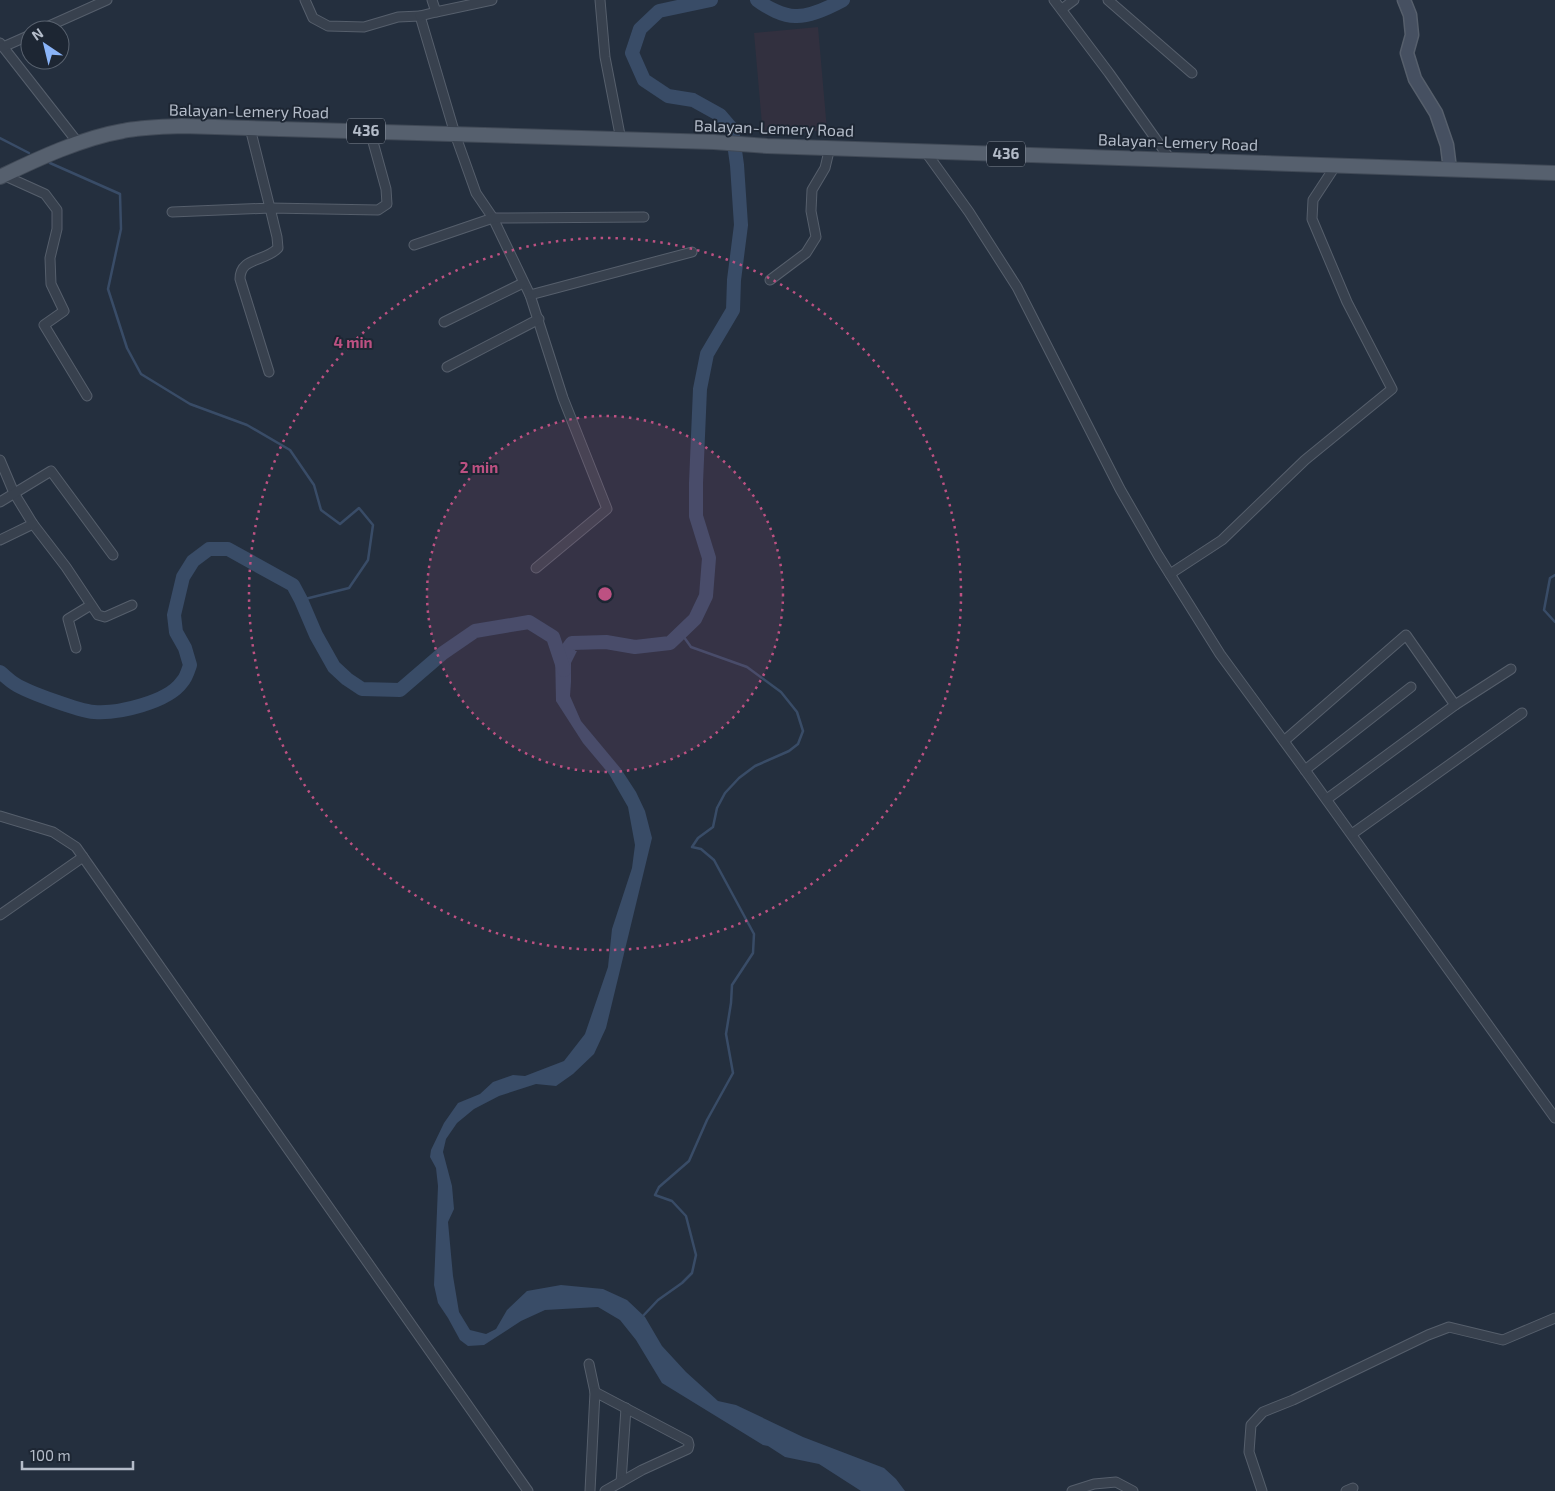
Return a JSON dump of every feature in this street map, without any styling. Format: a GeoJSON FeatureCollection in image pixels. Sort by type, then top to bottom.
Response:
{"type":"FeatureCollection","features":[{"type":"Feature","properties":{"kind":"main road","name":"Balayan-Lemery Road"},"geometry":{"type":"LineString","coordinates":[[1,176],[45,156],[116,132],[143,128],[182,126],[714,142],[767,146],[1555,173]]}},
{"type":"Feature","properties":{"kind":"street"},"geometry":{"type":"LineString","coordinates":[[62,20],[107,0]]}},
{"type":"Feature","properties":{"kind":"street"},"geometry":{"type":"LineString","coordinates":[[305,0],[313,18],[328,26],[364,27],[398,17],[420,16],[492,0]]}},
{"type":"Feature","properties":{"kind":"street"},"geometry":{"type":"LineString","coordinates":[[432,0],[436,12]]}},
{"type":"Feature","properties":{"kind":"street"},"geometry":{"type":"LineString","coordinates":[[600,0],[605,57],[621,140]]}},
{"type":"Feature","properties":{"kind":"street"},"geometry":{"type":"LineString","coordinates":[[1054,0],[1170,159]]}},
{"type":"Feature","properties":{"kind":"street"},"geometry":{"type":"LineString","coordinates":[[1062,9],[1074,0]]}},
{"type":"Feature","properties":{"kind":"street"},"geometry":{"type":"LineString","coordinates":[[1108,0],[1192,73]]}},
{"type":"Feature","properties":{"kind":"street"},"geometry":{"type":"LineString","coordinates":[[1404,0],[1410,15],[1412,36],[1407,53],[1415,79],[1436,113],[1447,144],[1450,169]]}},
{"type":"Feature","properties":{"kind":"street"},"geometry":{"type":"LineString","coordinates":[[420,16],[476,193],[493,218],[530,295],[563,398],[607,509],[536,568]]}},
{"type":"Feature","properties":{"kind":"street"},"geometry":{"type":"LineString","coordinates":[[20,38],[1,45],[79,144]]}},
{"type":"Feature","properties":{"kind":"street"},"geometry":{"type":"LineString","coordinates":[[250,128],[277,237],[278,248],[272,254],[244,265],[240,272],[240,280],[269,372]]}},
{"type":"Feature","properties":{"kind":"street"},"geometry":{"type":"LineString","coordinates":[[172,212],[270,208],[378,210],[387,204],[386,189],[370,131]]}},
{"type":"Feature","properties":{"kind":"street"},"geometry":{"type":"LineString","coordinates":[[770,280],[806,253],[816,237],[811,211],[812,190],[825,168],[830,147]]}},
{"type":"Feature","properties":{"kind":"street"},"geometry":{"type":"LineString","coordinates":[[925,151],[969,212],[1017,287],[1120,489],[1220,654],[1327,799],[1555,1118]]}},
{"type":"Feature","properties":{"kind":"street"},"geometry":{"type":"LineString","coordinates":[[1170,574],[1222,540],[1305,460],[1392,389],[1347,302],[1312,219],[1313,200],[1336,165]]}},
{"type":"Feature","properties":{"kind":"street"},"geometry":{"type":"LineString","coordinates":[[1,176],[45,194],[57,210],[57,229],[50,258],[51,284],[64,311],[44,325],[87,396]]}},
{"type":"Feature","properties":{"kind":"street"},"geometry":{"type":"LineString","coordinates":[[414,245],[493,218],[644,216]]}},
{"type":"Feature","properties":{"kind":"street"},"geometry":{"type":"LineString","coordinates":[[530,295],[692,252]]}},
{"type":"Feature","properties":{"kind":"street"},"geometry":{"type":"LineString","coordinates":[[444,322],[523,283]]}},
{"type":"Feature","properties":{"kind":"street"},"geometry":{"type":"LineString","coordinates":[[447,367],[539,319]]}},
{"type":"Feature","properties":{"kind":"street"},"geometry":{"type":"LineString","coordinates":[[0,460],[14,493],[33,524],[66,567],[98,615],[105,617],[132,604]]}},
{"type":"Feature","properties":{"kind":"street"},"geometry":{"type":"LineString","coordinates":[[0,502],[51,471],[113,555]]}},
{"type":"Feature","properties":{"kind":"street"},"geometry":{"type":"LineString","coordinates":[[0,540],[33,524]]}},
{"type":"Feature","properties":{"kind":"street"},"geometry":{"type":"LineString","coordinates":[[76,648],[68,619],[91,605]]}},
{"type":"Feature","properties":{"kind":"street"},"geometry":{"type":"LineString","coordinates":[[1284,741],[1406,635],[1456,705]]}},
{"type":"Feature","properties":{"kind":"street"},"geometry":{"type":"LineString","coordinates":[[1327,799],[1456,705],[1510,669]]}},
{"type":"Feature","properties":{"kind":"street"},"geometry":{"type":"LineString","coordinates":[[1306,770],[1410,687]]}},
{"type":"Feature","properties":{"kind":"street"},"geometry":{"type":"LineString","coordinates":[[1352,834],[1522,713]]}},
{"type":"Feature","properties":{"kind":"street"},"geometry":{"type":"LineString","coordinates":[[0,816],[53,832],[76,847],[84,857],[528,1491]]}},
{"type":"Feature","properties":{"kind":"street"},"geometry":{"type":"LineString","coordinates":[[0,915],[84,857]]}},
{"type":"Feature","properties":{"kind":"street"},"geometry":{"type":"LineString","coordinates":[[1262,1491],[1249,1452],[1252,1424],[1262,1412],[1449,1327],[1504,1340],[1555,1318]]}},
{"type":"Feature","properties":{"kind":"street"},"geometry":{"type":"LineString","coordinates":[[589,1364],[595,1392],[590,1491]]}},
{"type":"Feature","properties":{"kind":"street"},"geometry":{"type":"LineString","coordinates":[[595,1392],[688,1441],[689,1445],[688,1449],[642,1470],[605,1491]]}},
{"type":"Feature","properties":{"kind":"street"},"geometry":{"type":"LineString","coordinates":[[621,1482],[626,1408]]}},
{"type":"Feature","properties":{"kind":"street"},"geometry":{"type":"LineString","coordinates":[[1072,1491],[1094,1484],[1116,1482],[1133,1491]]}},
{"type":"Feature","properties":{"kind":"shaded area"},"geometry":{"type":"Polygon","coordinates":[[[818,27],[827,130],[763,136],[754,33],[818,27]]]}},
{"type":"Feature","properties":{"kind":"water"},"geometry":{"type":"Polygon","coordinates":[[[555,651],[577,651],[571,663],[570,696],[581,721],[621,769],[636,792],[645,811],[652,838],[606,1028],[594,1054],[573,1074],[556,1086],[536,1084],[499,1096],[474,1109],[457,1123],[446,1139],[443,1152],[452,1186],[454,1209],[448,1222],[453,1276],[459,1312],[470,1330],[486,1334],[496,1329],[507,1310],[527,1291],[561,1285],[603,1289],[627,1300],[645,1317],[662,1346],[686,1372],[718,1401],[736,1405],[803,1437],[884,1468],[905,1491],[861,1491],[819,1464],[785,1457],[768,1446],[763,1445],[662,1383],[636,1340],[620,1320],[598,1307],[545,1310],[521,1321],[484,1345],[468,1346],[460,1340],[438,1303],[434,1285],[438,1186],[436,1168],[430,1157],[431,1150],[444,1123],[458,1103],[480,1094],[493,1082],[513,1075],[525,1076],[564,1061],[585,1034],[608,967],[612,929],[632,868],[635,845],[628,807],[609,774],[583,743],[556,701],[555,651]]]}},
{"type":"Feature","properties":{"kind":"waterway"},"geometry":{"type":"LineString","coordinates":[[561,658],[572,643],[606,642],[635,647],[670,643],[695,619],[706,596],[709,558],[696,516],[700,389],[707,354],[733,310],[734,280],[741,225],[737,165],[732,129],[720,115],[693,100],[668,96],[644,80],[632,53],[640,29],[659,11],[711,0]]}},
{"type":"Feature","properties":{"kind":"waterway"},"geometry":{"type":"LineString","coordinates":[[757,0],[770,8],[792,16],[815,13],[843,0]]}},
{"type":"Feature","properties":{"kind":"waterway"},"geometry":{"type":"LineString","coordinates":[[0,138],[29,153]]}},
{"type":"Feature","properties":{"kind":"waterway"},"geometry":{"type":"LineString","coordinates":[[50,163],[120,194],[121,229],[108,289],[127,348],[141,374],[190,404],[247,425],[290,450],[314,485],[321,510],[340,524],[359,508],[373,525],[368,560],[349,588],[301,600]]}},
{"type":"Feature","properties":{"kind":"waterway"},"geometry":{"type":"LineString","coordinates":[[0,672],[15,684],[30,692],[66,705],[94,712],[129,709],[166,695],[183,680],[190,665],[185,648],[176,632],[174,615],[183,577],[193,561],[209,549],[228,549],[293,585],[316,635],[334,667],[362,689],[400,690],[443,653],[475,631],[529,622],[553,637],[564,670]]}},
{"type":"Feature","properties":{"kind":"waterway"},"geometry":{"type":"LineString","coordinates":[[1555,575],[1550,578],[1544,610],[1555,622]]}},
{"type":"Feature","properties":{"kind":"waterway"},"geometry":{"type":"LineString","coordinates":[[642,1317],[658,1300],[682,1283],[692,1273],[696,1255],[686,1216],[672,1201],[655,1195],[659,1187],[689,1161],[707,1120],[733,1073],[726,1034],[732,985],[753,953],[754,934],[714,860],[701,849],[692,847],[698,838],[713,827],[717,808],[725,793],[739,778],[755,766],[789,751],[798,744],[803,731],[797,712],[781,692],[747,667],[691,647],[681,633]]}}]}
